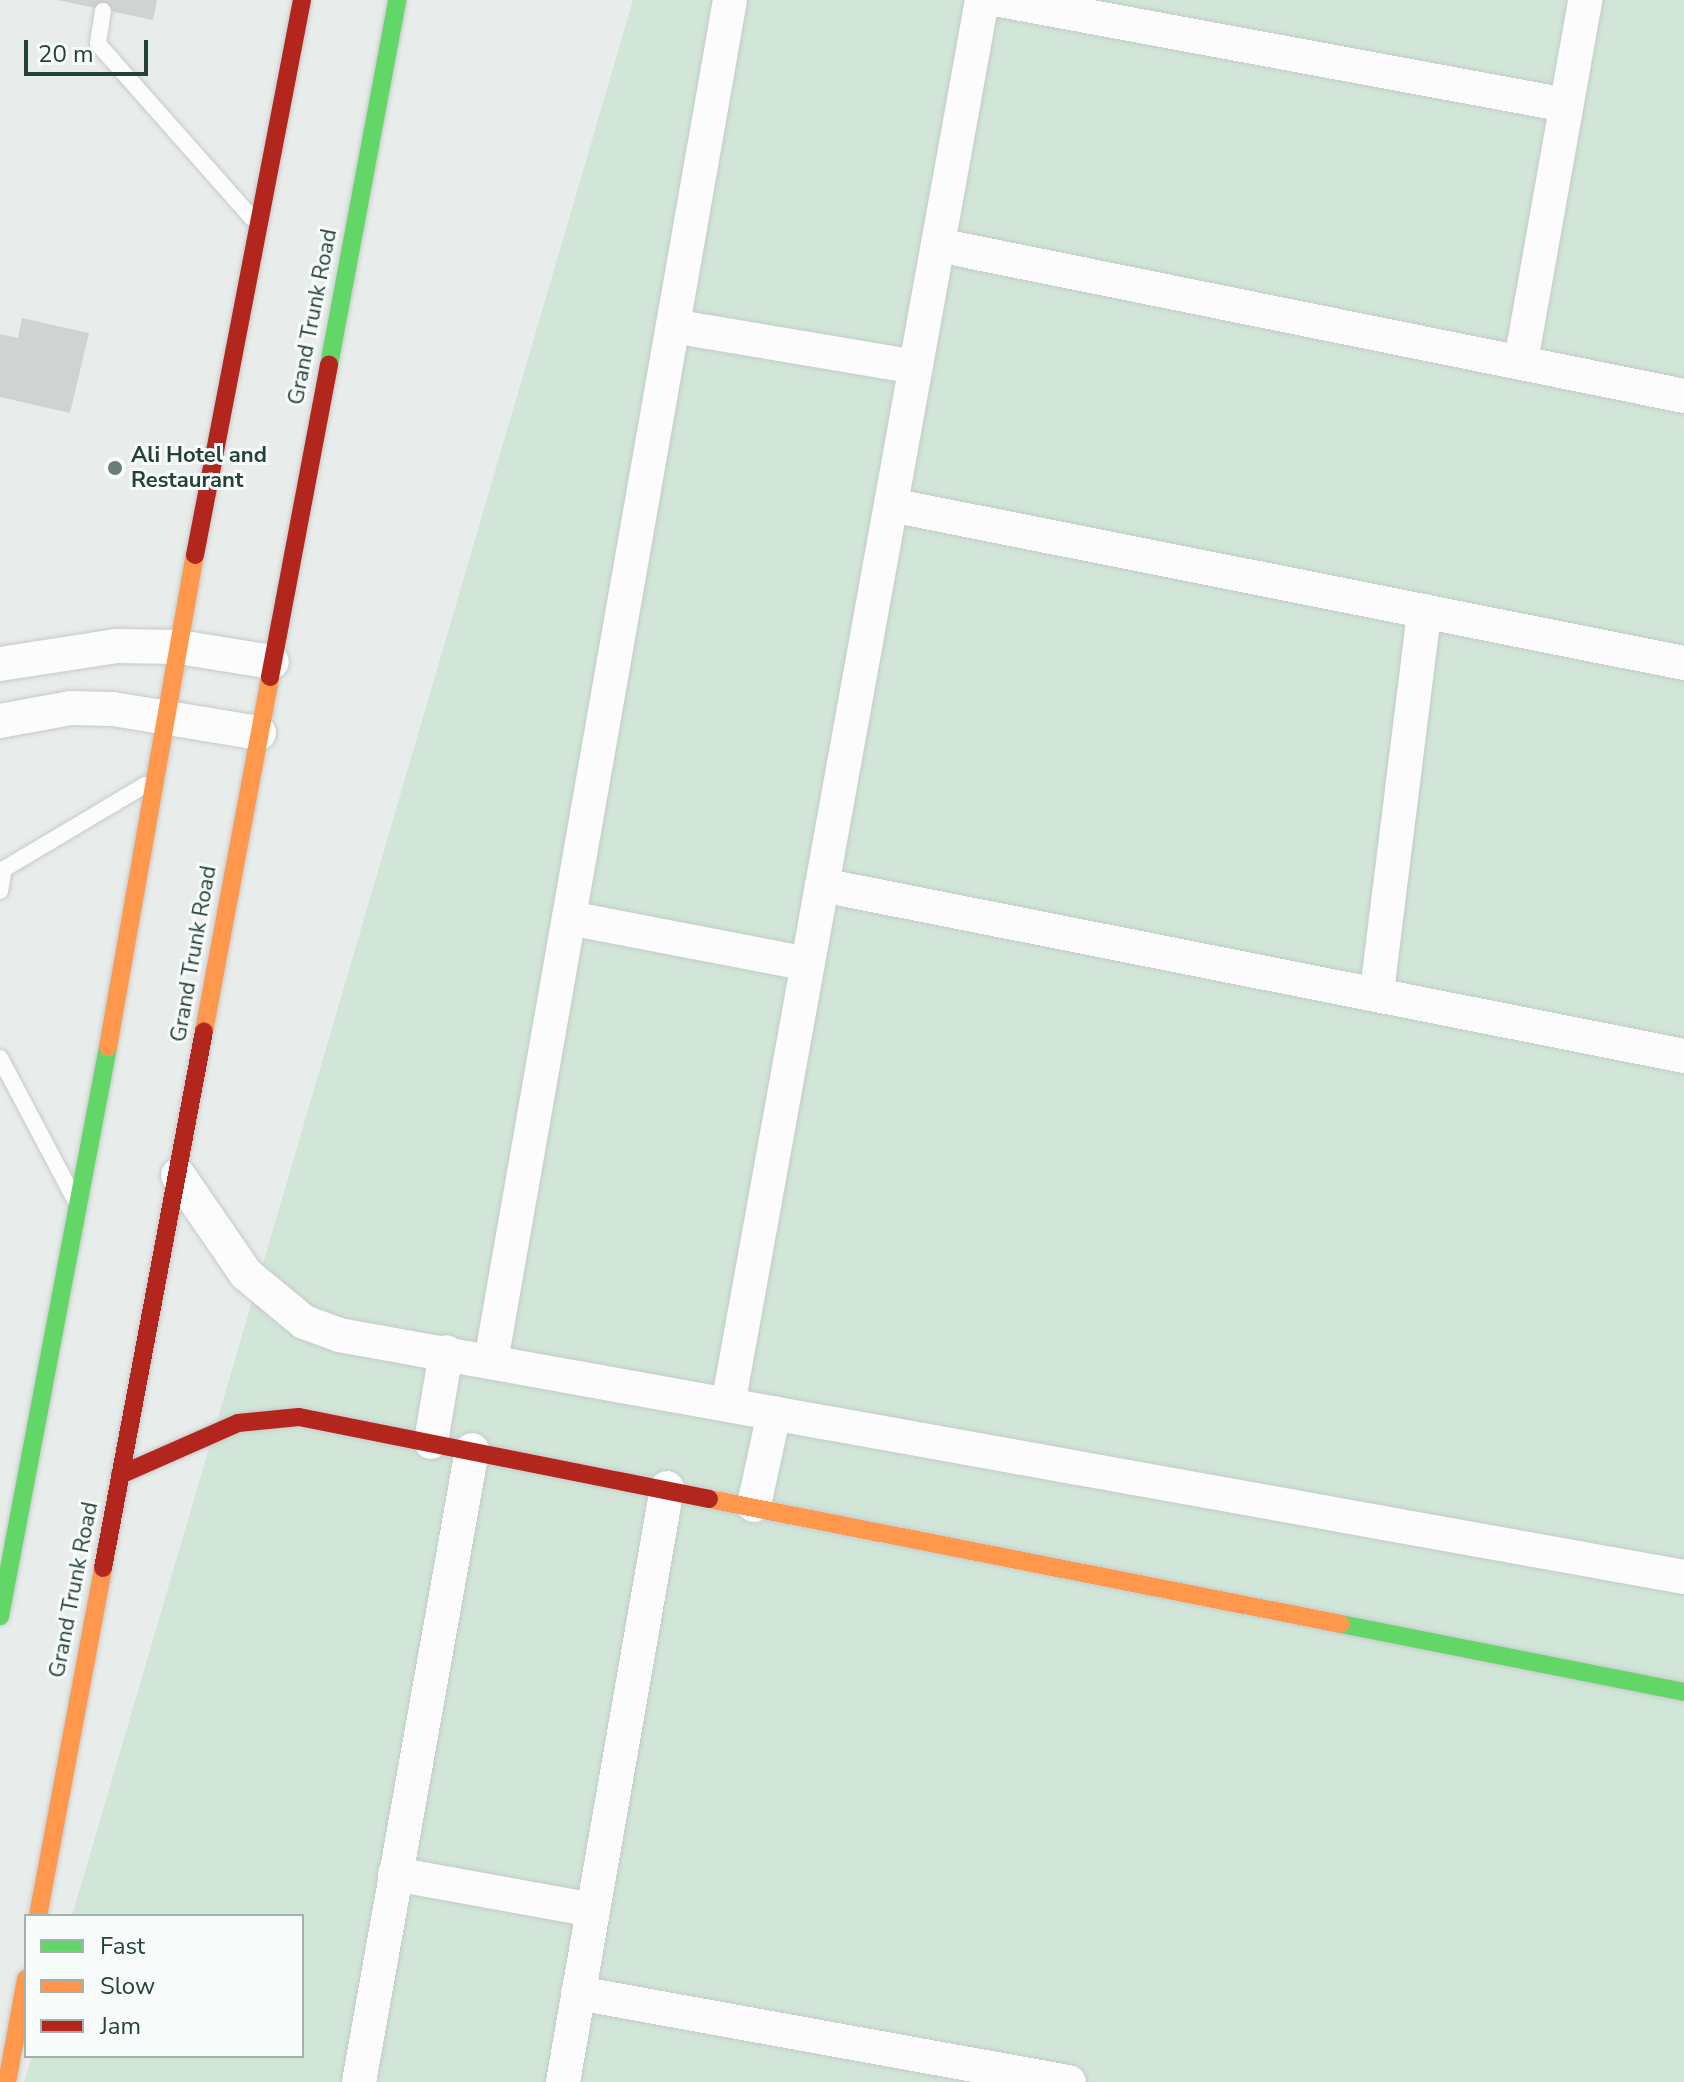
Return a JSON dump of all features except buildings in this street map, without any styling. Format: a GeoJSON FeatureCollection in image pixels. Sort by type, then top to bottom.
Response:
{"type":"FeatureCollection","features":[{"type":"Feature","properties":{"kind":"main road"},"geometry":{"type":"LineString","coordinates":[[0,1616],[81,1210],[151,782],[302,0]]}},
{"type":"Feature","properties":{"kind":"main road","name":"Grand Trunk Road"},"geometry":{"type":"LineString","coordinates":[[38,1914],[397,0]]}},
{"type":"Feature","properties":{"kind":"main road"},"geometry":{"type":"LineString","coordinates":[[120,1475],[238,1423],[272,1416],[336,1422],[1684,1692]]}},
{"type":"Feature","properties":{"kind":"main road"},"geometry":{"type":"LineString","coordinates":[[7,2082],[24,1990]]}},
{"type":"Feature","properties":{"kind":"street"},"geometry":{"type":"LineString","coordinates":[[491,1361],[730,0]]}},
{"type":"Feature","properties":{"kind":"street"},"geometry":{"type":"LineString","coordinates":[[728,1405],[982,0]]}},
{"type":"Feature","properties":{"kind":"street"},"geometry":{"type":"LineString","coordinates":[[1000,0],[1566,105]]}},
{"type":"Feature","properties":{"kind":"street"},"geometry":{"type":"LineString","coordinates":[[1521,361],[1585,0]]}},
{"type":"Feature","properties":{"kind":"street"},"geometry":{"type":"LineString","coordinates":[[938,245],[1684,396]]}},
{"type":"Feature","properties":{"kind":"street"},"geometry":{"type":"LineString","coordinates":[[673,326],[916,367]]}},
{"type":"Feature","properties":{"kind":"street"},"geometry":{"type":"LineString","coordinates":[[891,505],[1684,663]]}},
{"type":"Feature","properties":{"kind":"street"},"geometry":{"type":"LineString","coordinates":[[1377,991],[1424,611]]}},
{"type":"Feature","properties":{"kind":"street"},"geometry":{"type":"LineString","coordinates":[[0,664],[68,649],[179,647],[272,662]]}},
{"type":"Feature","properties":{"kind":"street"},"geometry":{"type":"LineString","coordinates":[[0,721],[71,708],[165,716],[259,733]]}},
{"type":"Feature","properties":{"kind":"street"},"geometry":{"type":"LineString","coordinates":[[822,885],[1377,991],[1684,1056]]}},
{"type":"Feature","properties":{"kind":"street"},"geometry":{"type":"LineString","coordinates":[[569,918],[808,964]]}},
{"type":"Feature","properties":{"kind":"street"},"geometry":{"type":"LineString","coordinates":[[178,1175],[246,1274],[304,1322],[339,1335],[1684,1577]]}},
{"type":"Feature","properties":{"kind":"street"},"geometry":{"type":"LineString","coordinates":[[431,1442],[446,1352]]}},
{"type":"Feature","properties":{"kind":"street"},"geometry":{"type":"LineString","coordinates":[[754,1505],[774,1413]]}},
{"type":"Feature","properties":{"kind":"street"},"geometry":{"type":"LineString","coordinates":[[359,2082],[472,1450]]}},
{"type":"Feature","properties":{"kind":"street"},"geometry":{"type":"LineString","coordinates":[[563,2082],[667,1488]]}},
{"type":"Feature","properties":{"kind":"street"},"geometry":{"type":"LineString","coordinates":[[395,1874],[593,1910]]}},
{"type":"Feature","properties":{"kind":"street"},"geometry":{"type":"LineString","coordinates":[[578,1993],[1069,2082]]}},
{"type":"Feature","properties":{"kind":"lane"},"geometry":{"type":"LineString","coordinates":[[103,11],[98,44],[259,226]]}},
{"type":"Feature","properties":{"kind":"lane"},"geometry":{"type":"LineString","coordinates":[[0,891],[4,869],[151,782]]}},
{"type":"Feature","properties":{"kind":"lane"},"geometry":{"type":"LineString","coordinates":[[0,1058],[81,1210]]}},
{"type":"Feature","properties":{"kind":"lane"},"geometry":{"type":"LineString","coordinates":[[0,1489],[28,1476]]}},
{"type":"Feature","properties":{"kind":"green space"},"geometry":{"type":"Polygon","coordinates":[[[633,0],[1684,0],[1684,2082],[24,2082],[31,2058],[304,2058],[304,1914],[73,1914],[633,0]]]}},
{"type":"Feature","properties":{"kind":"traffic: fast"},"geometry":{"type":"LineString","coordinates":[[329,365],[397,0]]}},
{"type":"Feature","properties":{"kind":"traffic: fast"},"geometry":{"type":"LineString","coordinates":[[0,1616],[108,1047]]}},
{"type":"Feature","properties":{"kind":"traffic: fast"},"geometry":{"type":"LineString","coordinates":[[1341,1624],[1684,1692]]}},
{"type":"Feature","properties":{"kind":"traffic: slow"},"geometry":{"type":"LineString","coordinates":[[108,1047],[195,555]]}},
{"type":"Feature","properties":{"kind":"traffic: slow"},"geometry":{"type":"LineString","coordinates":[[204,1031],[270,677]]}},
{"type":"Feature","properties":{"kind":"traffic: slow"},"geometry":{"type":"LineString","coordinates":[[709,1499],[1341,1624]]}},
{"type":"Feature","properties":{"kind":"traffic: slow"},"geometry":{"type":"LineString","coordinates":[[38,1914],[103,1568]]}},
{"type":"Feature","properties":{"kind":"traffic: slow"},"geometry":{"type":"LineString","coordinates":[[7,2082],[24,1990]]}},
{"type":"Feature","properties":{"kind":"traffic: jam"},"geometry":{"type":"LineString","coordinates":[[195,555],[302,0]]}},
{"type":"Feature","properties":{"kind":"traffic: jam"},"geometry":{"type":"LineString","coordinates":[[270,677],[329,365]]}},
{"type":"Feature","properties":{"kind":"traffic: jam"},"geometry":{"type":"LineString","coordinates":[[103,1568],[204,1031]]}},
{"type":"Feature","properties":{"kind":"traffic: jam"},"geometry":{"type":"LineString","coordinates":[[120,1475],[238,1423],[299,1417],[709,1499]]}},
{"type":"Feature","properties":{"kind":"place","name":"Ali Hotel and Restaurant"},"geometry":{"type":"Point","coordinates":[115,468]}}]}
